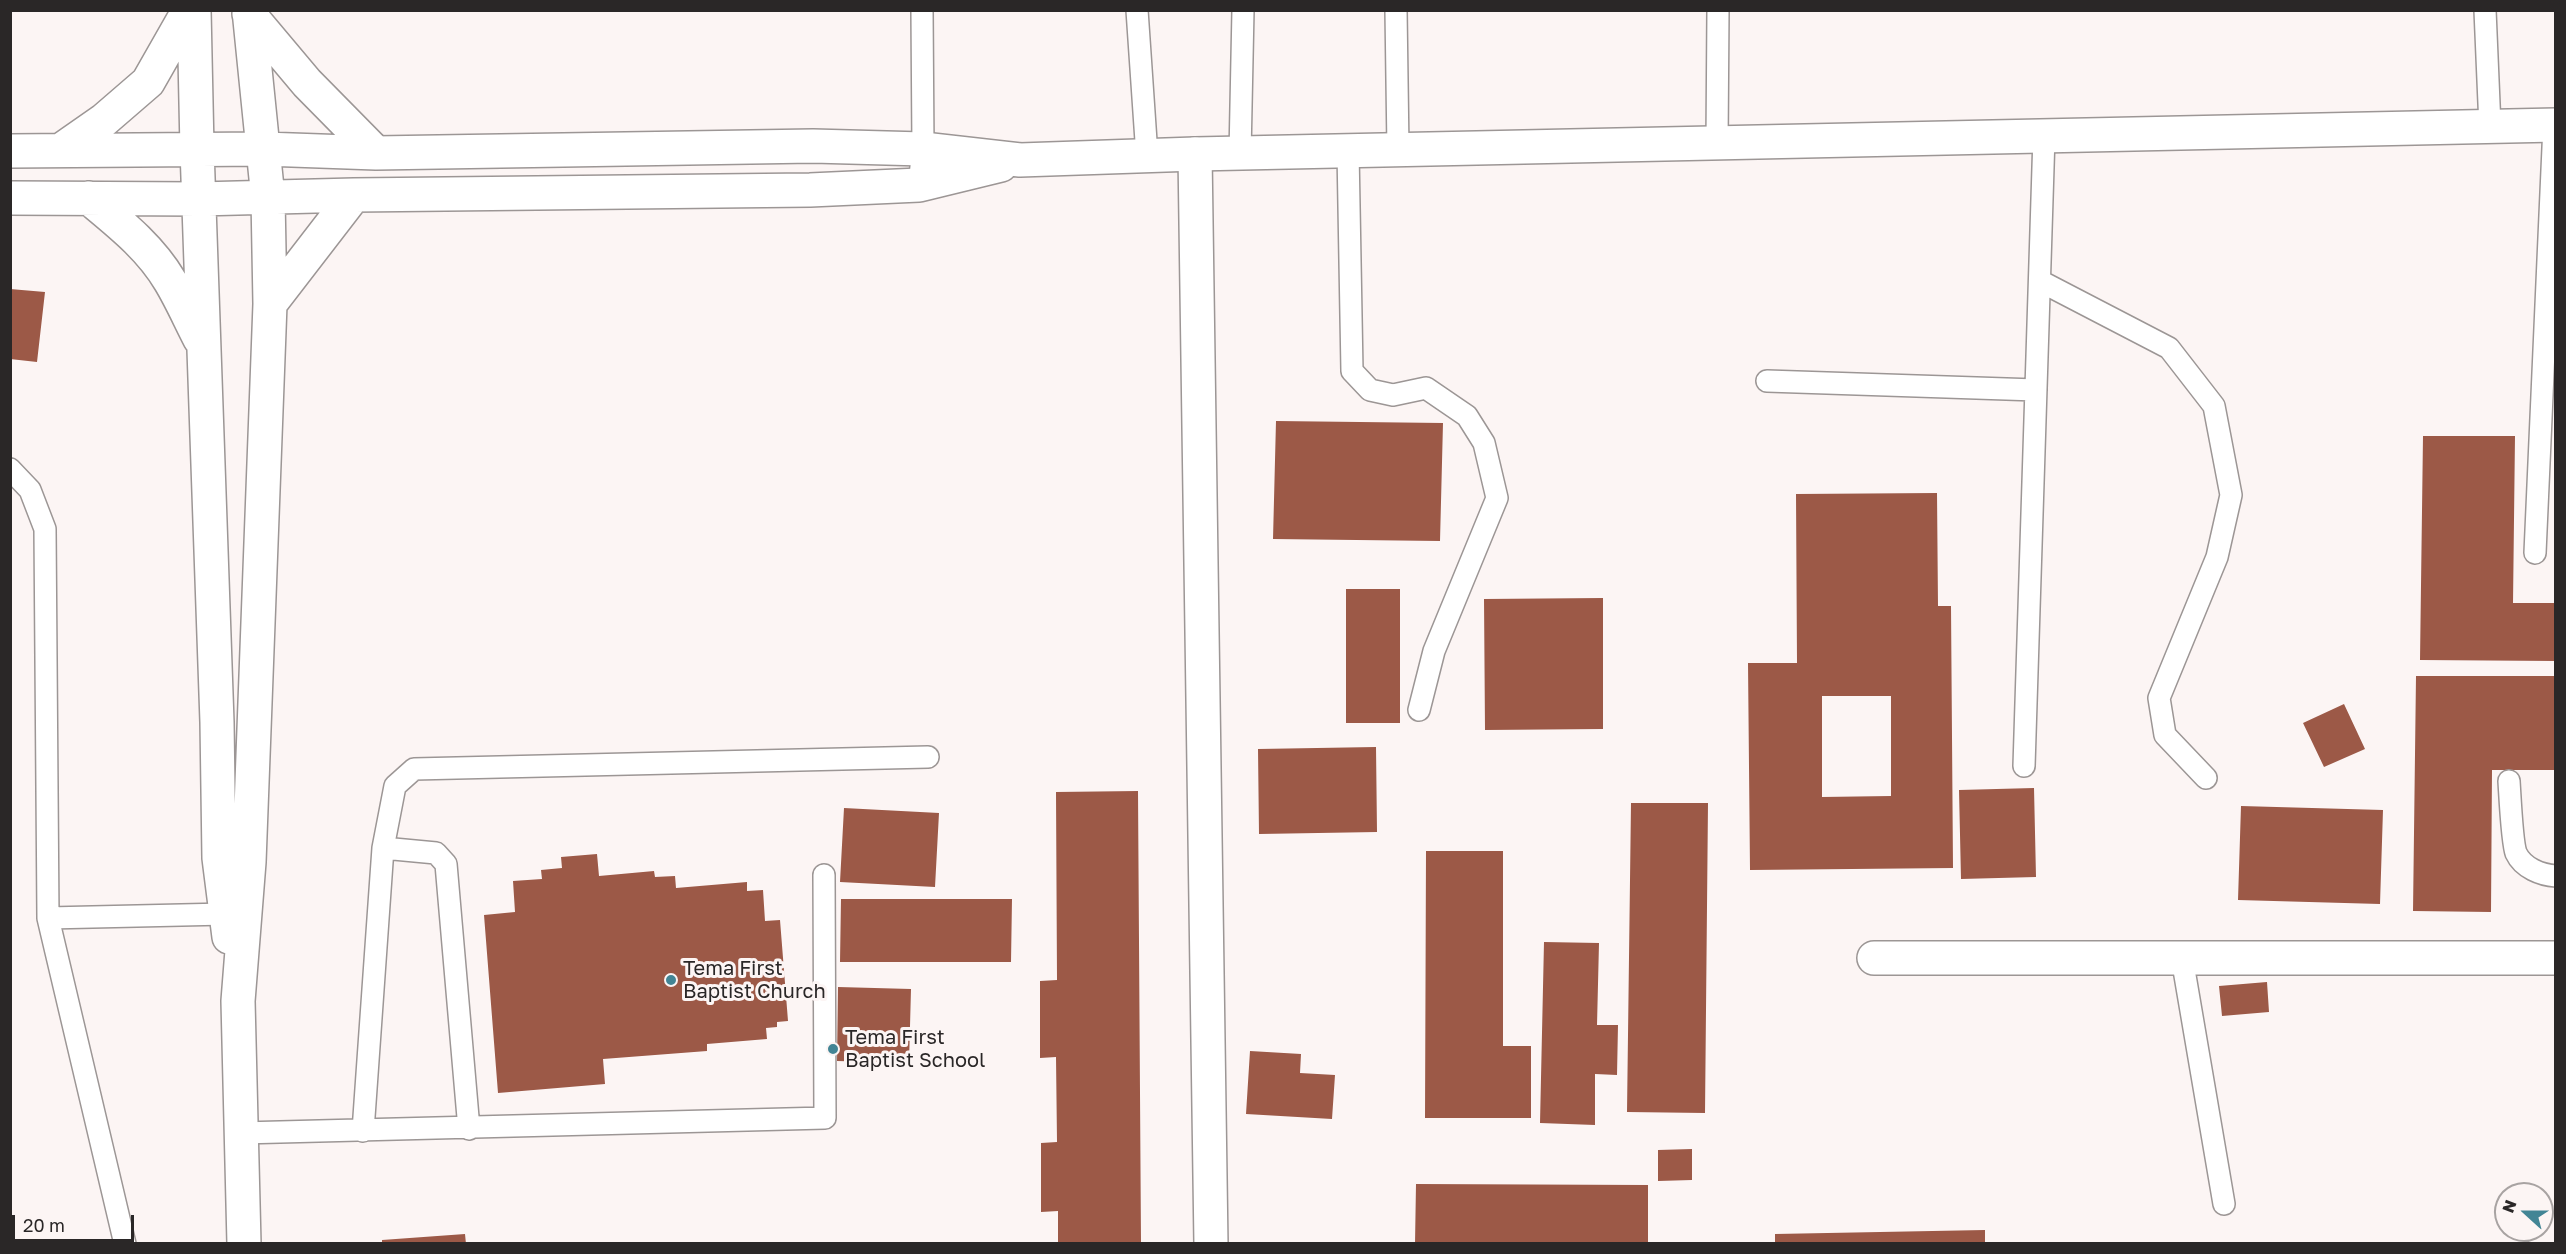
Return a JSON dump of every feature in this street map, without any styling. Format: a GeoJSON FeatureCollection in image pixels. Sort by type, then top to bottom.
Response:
{"type":"FeatureCollection","features":[{"type":"Feature","properties":{"kind":"main road"},"geometry":{"type":"LineString","coordinates":[[61,150],[104,120],[148,82],[189,10]]}},
{"type":"Feature","properties":{"kind":"main road"},"geometry":{"type":"LineString","coordinates":[[194,10],[217,711],[219,858],[238,1001]]}},
{"type":"Feature","properties":{"kind":"main road"},"geometry":{"type":"LineString","coordinates":[[249,12],[307,83],[376,153]]}},
{"type":"Feature","properties":{"kind":"main road"},"geometry":{"type":"LineString","coordinates":[[244,1244],[238,1001],[249,862],[270,304],[268,198],[249,12]]}},
{"type":"Feature","properties":{"kind":"main road"},"geometry":{"type":"LineString","coordinates":[[10,151],[264,149],[376,153],[813,147],[923,149],[1020,160],[1195,154],[2555,125]]}},
{"type":"Feature","properties":{"kind":"main road"},"geometry":{"type":"LineString","coordinates":[[1195,154],[1211,1244]]}},
{"type":"Feature","properties":{"kind":"main road"},"geometry":{"type":"LineString","coordinates":[[10,198],[199,199],[810,190],[919,185],[1020,160]]}},
{"type":"Feature","properties":{"kind":"main road"},"geometry":{"type":"LineString","coordinates":[[270,304],[354,195]]}},
{"type":"Feature","properties":{"kind":"main road"},"geometry":{"type":"LineString","coordinates":[[89,198],[134,236],[170,280],[205,349]]}},
{"type":"Feature","properties":{"kind":"main road"},"geometry":{"type":"LineString","coordinates":[[1874,958],[2556,958]]}},
{"type":"Feature","properties":{"kind":"lane"},"geometry":{"type":"LineString","coordinates":[[919,185],[923,149],[922,10]]}},
{"type":"Feature","properties":{"kind":"lane"},"geometry":{"type":"LineString","coordinates":[[1137,10],[1147,156]]}},
{"type":"Feature","properties":{"kind":"lane"},"geometry":{"type":"LineString","coordinates":[[1240,154],[1242,10]]}},
{"type":"Feature","properties":{"kind":"lane"},"geometry":{"type":"LineString","coordinates":[[1396,10],[1398,150]]}},
{"type":"Feature","properties":{"kind":"lane"},"geometry":{"type":"LineString","coordinates":[[1717,143],[1718,10]]}},
{"type":"Feature","properties":{"kind":"lane"},"geometry":{"type":"LineString","coordinates":[[2485,10],[2490,127]]}},
{"type":"Feature","properties":{"kind":"lane"},"geometry":{"type":"LineString","coordinates":[[2535,553],[2555,125]]}},
{"type":"Feature","properties":{"kind":"lane"},"geometry":{"type":"LineString","coordinates":[[2024,766],[2044,136]]}},
{"type":"Feature","properties":{"kind":"lane"},"geometry":{"type":"LineString","coordinates":[[1348,151],[1352,371],[1370,390],[1393,395],[1426,388],[1467,416],[1484,443],[1497,498],[1434,651],[1419,710]]}},
{"type":"Feature","properties":{"kind":"lane"},"geometry":{"type":"LineString","coordinates":[[2040,281],[2169,348],[2214,406],[2231,495],[2217,557],[2159,698],[2165,735],[2206,778]]}},
{"type":"Feature","properties":{"kind":"lane"},"geometry":{"type":"LineString","coordinates":[[1767,381],[2036,390]]}},
{"type":"Feature","properties":{"kind":"lane"},"geometry":{"type":"LineString","coordinates":[[10,469],[30,490],[45,529],[48,918],[125,1244]]}},
{"type":"Feature","properties":{"kind":"lane"},"geometry":{"type":"LineString","coordinates":[[363,1131],[383,848],[395,786],[414,770],[927,757]]}},
{"type":"Feature","properties":{"kind":"lane"},"geometry":{"type":"LineString","coordinates":[[2509,781],[2516,852],[2528,867],[2545,875],[2556,876]]}},
{"type":"Feature","properties":{"kind":"lane"},"geometry":{"type":"LineString","coordinates":[[383,848],[436,853],[446,864],[470,1129]]}},
{"type":"Feature","properties":{"kind":"lane"},"geometry":{"type":"LineString","coordinates":[[241,1134],[825,1118],[824,875]]}},
{"type":"Feature","properties":{"kind":"lane"},"geometry":{"type":"LineString","coordinates":[[48,918],[226,914]]}},
{"type":"Feature","properties":{"kind":"lane"},"geometry":{"type":"LineString","coordinates":[[2182,958],[2224,1204]]}},
{"type":"Feature","properties":{"kind":"building"},"geometry":{"type":"Polygon","coordinates":[[[10,289],[45,292],[37,362],[10,359],[10,289]]]}},
{"type":"Feature","properties":{"kind":"building"},"geometry":{"type":"Polygon","coordinates":[[[1276,421],[1443,423],[1440,541],[1273,539],[1276,421]]]}},
{"type":"Feature","properties":{"kind":"building"},"geometry":{"type":"Polygon","coordinates":[[[2423,436],[2515,436],[2513,603],[2556,603],[2556,661],[2420,660],[2423,436]]]}},
{"type":"Feature","properties":{"kind":"building"},"geometry":{"type":"Polygon","coordinates":[[[1937,493],[1938,606],[1951,606],[1953,868],[1750,870],[1748,663],[1797,663],[1796,494],[1937,493]],[[1822,696],[1822,797],[1891,796],[1891,696],[1822,696]]]}},
{"type":"Feature","properties":{"kind":"building"},"geometry":{"type":"Polygon","coordinates":[[[1346,589],[1400,589],[1400,723],[1346,723],[1346,589]]]}},
{"type":"Feature","properties":{"kind":"building"},"geometry":{"type":"Polygon","coordinates":[[[1603,598],[1603,729],[1485,730],[1484,599],[1603,598]]]}},
{"type":"Feature","properties":{"kind":"building"},"geometry":{"type":"Polygon","coordinates":[[[2416,676],[2556,676],[2556,770],[2492,770],[2491,912],[2413,911],[2416,676]]]}},
{"type":"Feature","properties":{"kind":"building"},"geometry":{"type":"Polygon","coordinates":[[[2344,704],[2365,749],[2324,767],[2303,723],[2344,704]]]}},
{"type":"Feature","properties":{"kind":"building"},"geometry":{"type":"Polygon","coordinates":[[[1376,747],[1377,832],[1259,834],[1258,749],[1376,747]]]}},
{"type":"Feature","properties":{"kind":"building"},"geometry":{"type":"Polygon","coordinates":[[[2034,788],[2036,877],[1961,879],[1959,790],[2034,788]]]}},
{"type":"Feature","properties":{"kind":"building"},"geometry":{"type":"Polygon","coordinates":[[[1138,791],[1141,1244],[1058,1244],[1058,1211],[1041,1212],[1041,1143],[1057,1142],[1056,1057],[1040,1058],[1040,981],[1057,980],[1056,792],[1138,791]]]}},
{"type":"Feature","properties":{"kind":"building"},"geometry":{"type":"Polygon","coordinates":[[[1631,803],[1708,803],[1705,1113],[1627,1112],[1631,803]]]}},
{"type":"Feature","properties":{"kind":"building"},"geometry":{"type":"Polygon","coordinates":[[[2241,806],[2383,810],[2380,904],[2238,900],[2241,806]]]}},
{"type":"Feature","properties":{"kind":"building"},"geometry":{"type":"Polygon","coordinates":[[[844,808],[939,813],[935,887],[840,882],[844,808]]]}},
{"type":"Feature","properties":{"kind":"building"},"geometry":{"type":"Polygon","coordinates":[[[1426,851],[1503,851],[1503,1046],[1531,1046],[1531,1118],[1425,1118],[1426,851]]]}},
{"type":"Feature","properties":{"kind":"building"},"geometry":{"type":"Polygon","coordinates":[[[597,854],[599,876],[654,871],[655,877],[675,876],[676,888],[747,882],[747,891],[763,890],[765,921],[780,920],[788,1021],[777,1022],[777,1027],[766,1028],[767,1039],[707,1044],[707,1051],[603,1059],[605,1084],[498,1093],[484,915],[515,912],[513,881],[542,879],[541,870],[562,868],[561,857],[597,854]]]}},
{"type":"Feature","properties":{"kind":"building"},"geometry":{"type":"Polygon","coordinates":[[[841,899],[1012,899],[1011,962],[840,962],[841,899]]]}},
{"type":"Feature","properties":{"kind":"building"},"geometry":{"type":"Polygon","coordinates":[[[1544,942],[1599,943],[1597,1025],[1618,1025],[1617,1075],[1595,1074],[1595,1125],[1540,1123],[1544,942]]]}},
{"type":"Feature","properties":{"kind":"building"},"geometry":{"type":"Polygon","coordinates":[[[2267,982],[2269,1012],[2222,1016],[2219,986],[2267,982]]]}},
{"type":"Feature","properties":{"kind":"building"},"geometry":{"type":"Polygon","coordinates":[[[838,987],[911,989],[909,1063],[837,1061],[838,987]]]}},
{"type":"Feature","properties":{"kind":"building"},"geometry":{"type":"Polygon","coordinates":[[[1250,1051],[1301,1054],[1300,1073],[1335,1075],[1332,1119],[1246,1114],[1250,1051]]]}},
{"type":"Feature","properties":{"kind":"building"},"geometry":{"type":"Polygon","coordinates":[[[1692,1149],[1692,1180],[1658,1181],[1658,1150],[1692,1149]]]}},
{"type":"Feature","properties":{"kind":"building"},"geometry":{"type":"Polygon","coordinates":[[[1416,1184],[1648,1185],[1648,1244],[1415,1244],[1416,1184]]]}},
{"type":"Feature","properties":{"kind":"building"},"geometry":{"type":"Polygon","coordinates":[[[1985,1230],[1985,1244],[1775,1244],[1775,1234],[1985,1230]]]}},
{"type":"Feature","properties":{"kind":"building"},"geometry":{"type":"Polygon","coordinates":[[[465,1234],[466,1244],[382,1244],[382,1240],[465,1234]]]}},
{"type":"Feature","properties":{"kind":"place","name":"Tema First Baptist Church"},"geometry":{"type":"Point","coordinates":[671,980]}},
{"type":"Feature","properties":{"kind":"place","name":"Tema First Baptist School"},"geometry":{"type":"Point","coordinates":[833,1049]}}]}
